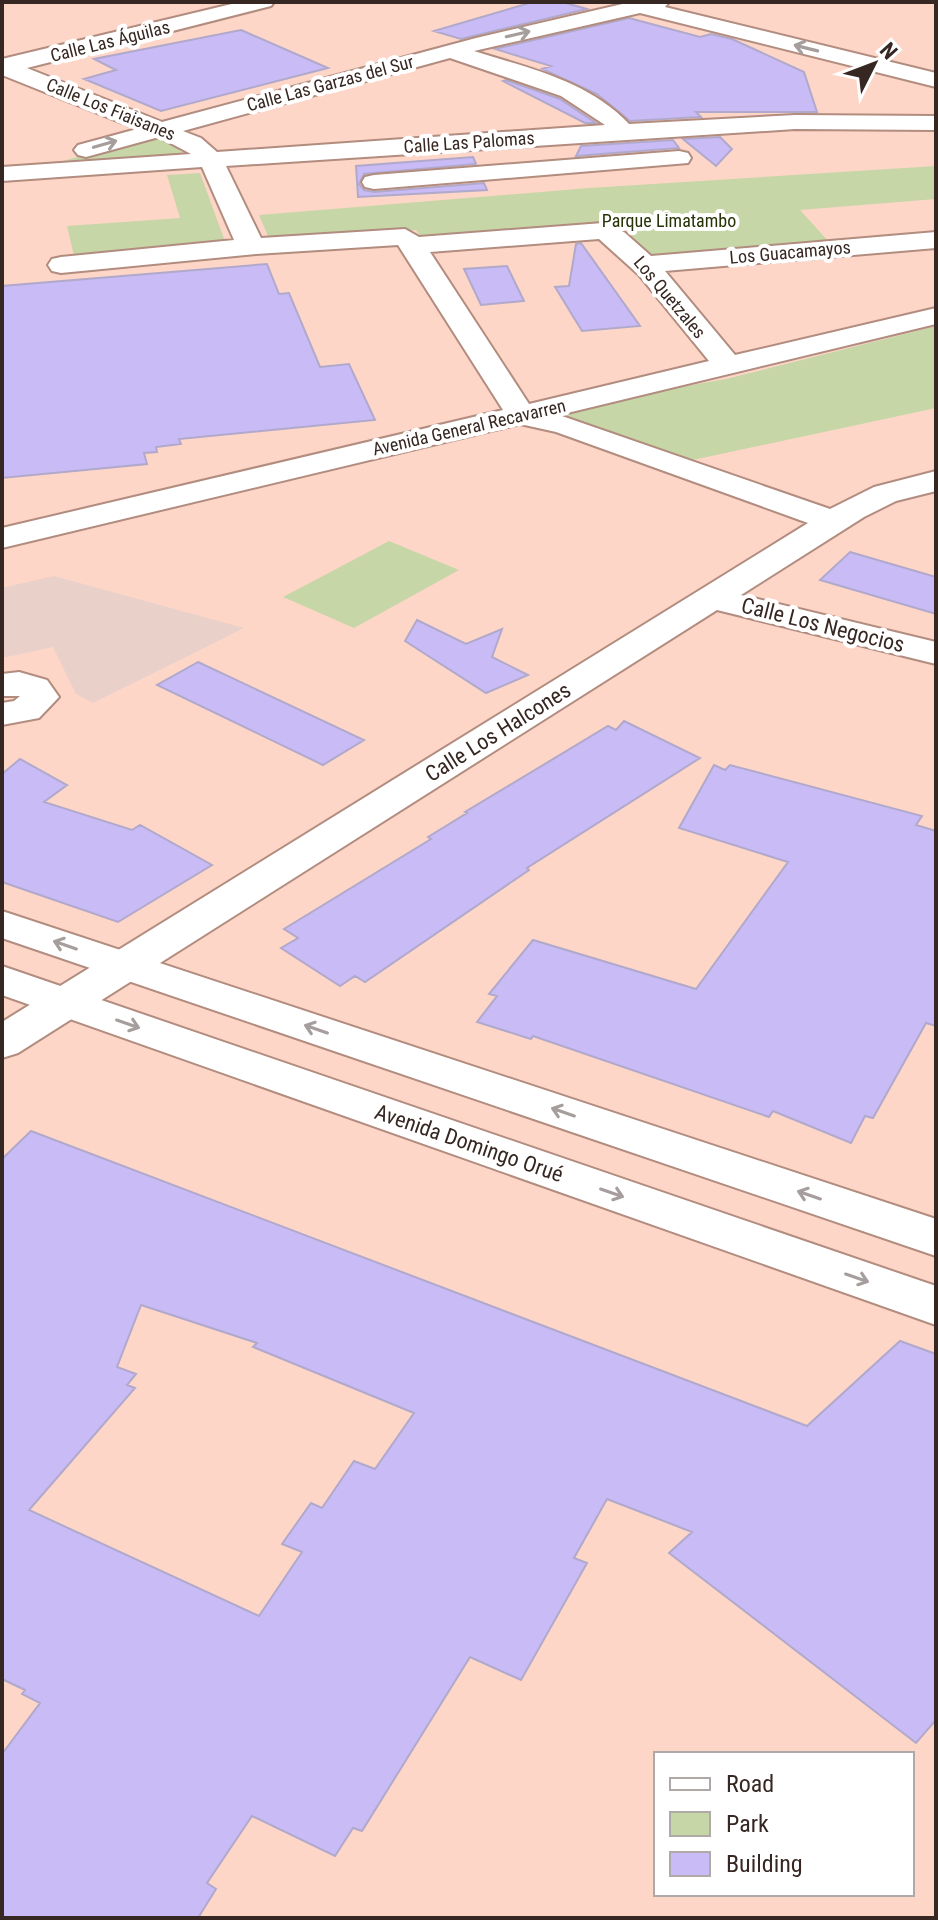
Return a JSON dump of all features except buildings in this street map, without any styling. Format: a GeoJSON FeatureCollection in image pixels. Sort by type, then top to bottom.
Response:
{"type":"FeatureCollection","features":[{"type":"Feature","properties":{"kind":"street","name":"Calle Las Águilas"},"geometry":{"type":"LineString","coordinates":[[3,67],[264,2]]}},
{"type":"Feature","properties":{"kind":"street","name":"Calle Las Garzas del Sur"},"geometry":{"type":"LineString","coordinates":[[3,174],[161,128],[451,51],[648,4]]}},
{"type":"Feature","properties":{"kind":"street"},"geometry":{"type":"LineString","coordinates":[[648,4],[936,80]]}},
{"type":"Feature","properties":{"kind":"street"},"geometry":{"type":"LineString","coordinates":[[451,51],[587,100],[612,115],[623,131]]}},
{"type":"Feature","properties":{"kind":"street","name":"Calle Los Fiaisanes"},"geometry":{"type":"LineString","coordinates":[[3,67],[161,128],[193,143],[210,158]]}},
{"type":"Feature","properties":{"kind":"street","name":"Calle Las Palomas"},"geometry":{"type":"LineString","coordinates":[[3,174],[623,131],[795,122],[928,122]]}},
{"type":"Feature","properties":{"kind":"street"},"geometry":{"type":"LineString","coordinates":[[592,133],[613,163]]}},
{"type":"Feature","properties":{"kind":"street"},"geometry":{"type":"LineString","coordinates":[[210,158],[247,241],[256,246]]}},
{"type":"Feature","properties":{"kind":"street"},"geometry":{"type":"LineString","coordinates":[[374,182],[422,168],[613,163],[679,158]]}},
{"type":"Feature","properties":{"kind":"street","name":"Los Quetzales"},"geometry":{"type":"LineString","coordinates":[[413,245],[608,232],[644,265],[728,366]]}},
{"type":"Feature","properties":{"kind":"street"},"geometry":{"type":"LineString","coordinates":[[61,265],[256,246],[405,237],[521,415],[565,425],[832,521]]}},
{"type":"Feature","properties":{"kind":"street","name":"Los Guacamayos"},"geometry":{"type":"LineString","coordinates":[[644,265],[936,240]]}},
{"type":"Feature","properties":{"kind":"street","name":"Avenida General Recavarren"},"geometry":{"type":"LineString","coordinates":[[2,538],[936,316]]}},
{"type":"Feature","properties":{"kind":"street","name":"Calle Los Halcones"},"geometry":{"type":"LineString","coordinates":[[2,1043],[832,521],[885,494],[936,481]]}},
{"type":"Feature","properties":{"kind":"street","name":"Calle Los Negocios"},"geometry":{"type":"LineString","coordinates":[[710,598],[936,653]]}},
{"type":"Feature","properties":{"kind":"street"},"geometry":{"type":"LineString","coordinates":[[2,924],[936,1238]]}},
{"type":"Feature","properties":{"kind":"street","name":"Avenida Domingo Orué"},"geometry":{"type":"LineString","coordinates":[[2,980],[936,1306]]}},
{"type":"Feature","properties":{"kind":"shaded area"},"geometry":{"type":"Polygon","coordinates":[[[54,576],[244,628],[93,703],[76,694],[53,647],[2,658],[2,588],[54,576]]]}},
{"type":"Feature","properties":{"kind":"green space"},"geometry":{"type":"Polygon","coordinates":[[[153,135],[174,144],[184,155],[39,168],[153,135]]]}},
{"type":"Feature","properties":{"kind":"green space","name":"Parque Limatambo"},"geometry":{"type":"Polygon","coordinates":[[[936,166],[936,199],[800,210],[830,243],[652,258],[623,226],[422,239],[416,230],[270,241],[259,215],[589,188],[936,166]]]}},
{"type":"Feature","properties":{"kind":"green space"},"geometry":{"type":"Polygon","coordinates":[[[200,173],[226,244],[74,256],[67,226],[180,218],[167,175],[200,173]]]}},
{"type":"Feature","properties":{"kind":"green space"},"geometry":{"type":"Polygon","coordinates":[[[936,326],[936,408],[674,464],[521,415],[726,379],[936,326]]]}},
{"type":"Feature","properties":{"kind":"green space"},"geometry":{"type":"Polygon","coordinates":[[[389,541],[459,570],[354,628],[283,597],[389,541]]]}}]}
